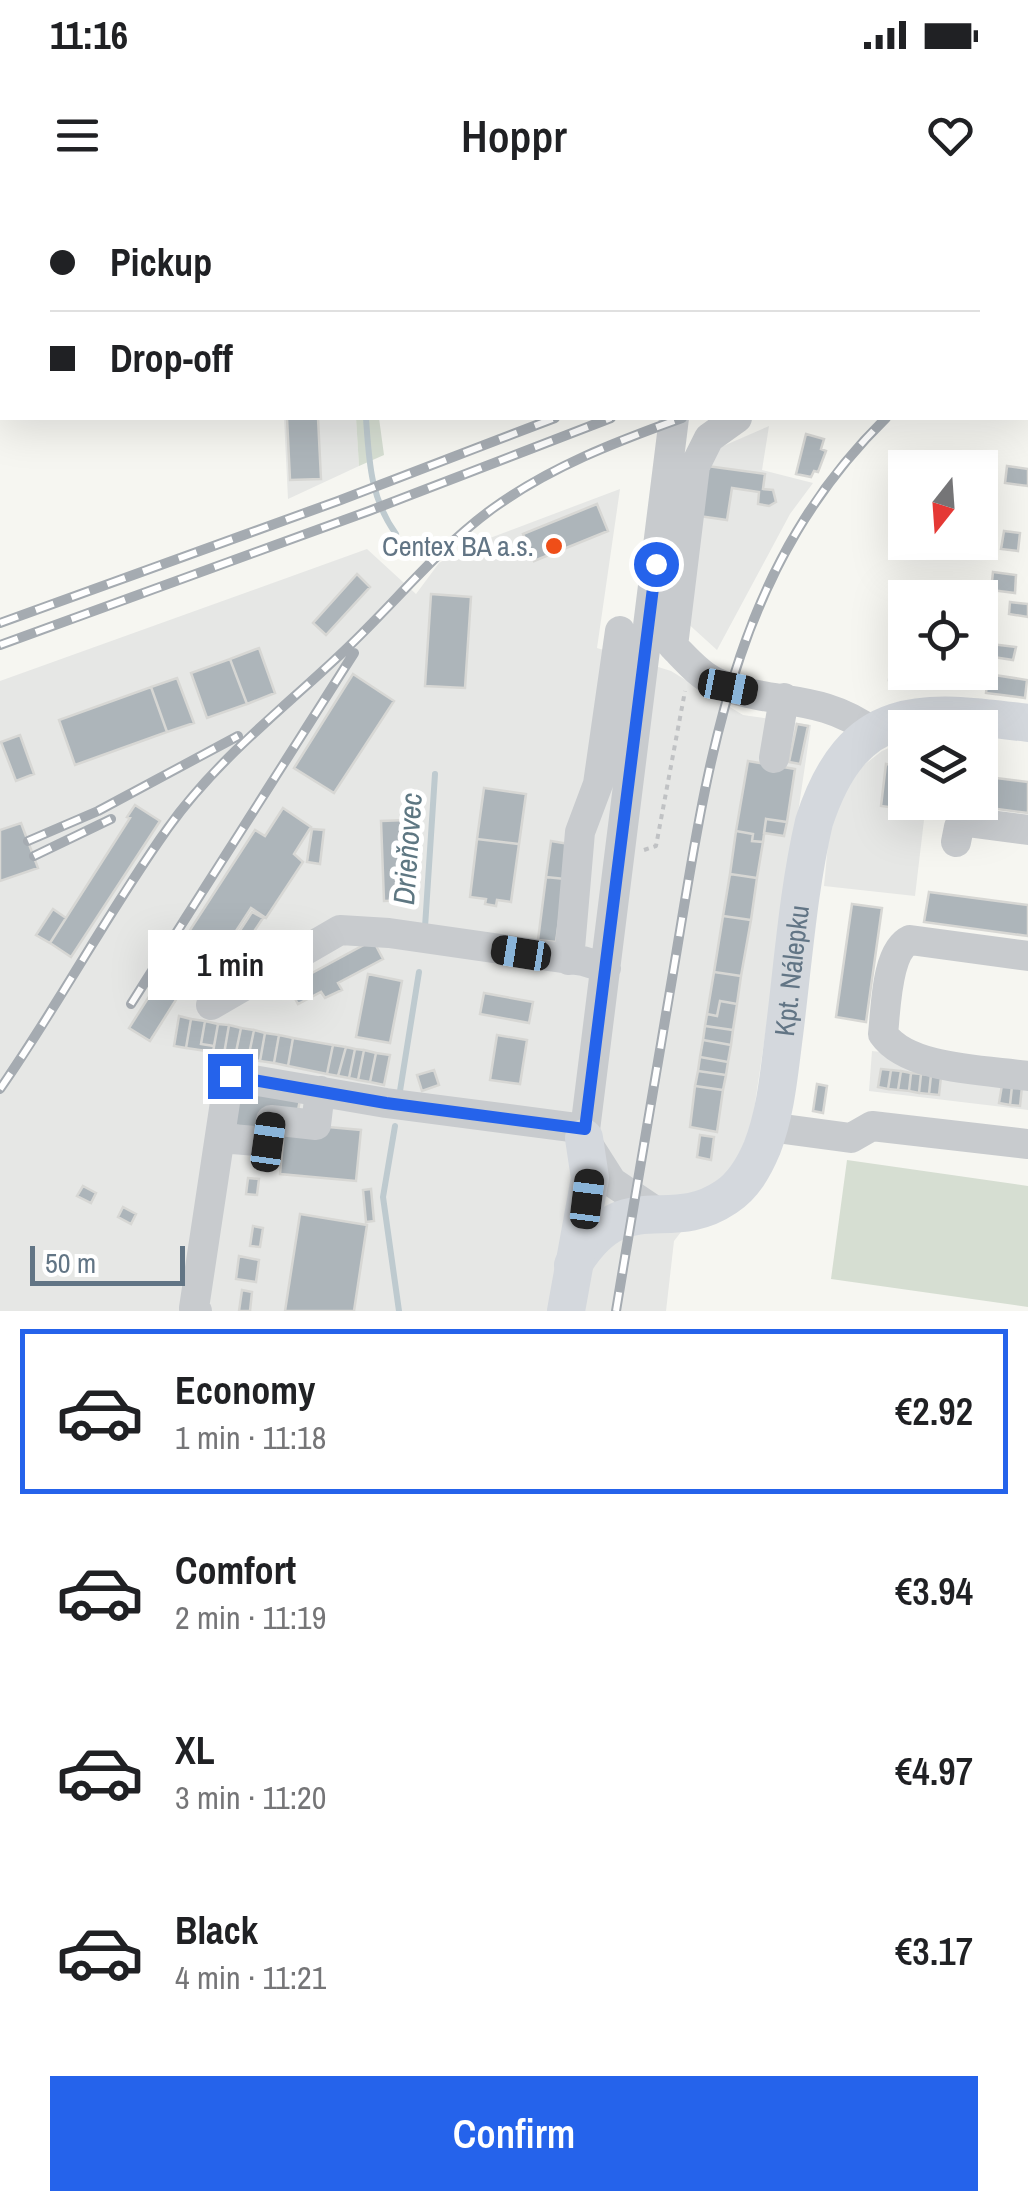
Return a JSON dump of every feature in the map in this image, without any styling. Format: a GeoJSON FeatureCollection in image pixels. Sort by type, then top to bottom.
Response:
{"type":"FeatureCollection","features":[{"type":"Feature","properties":{"kind":"main road","name":"Kpt. Nálepku"},"geometry":{"type":"LineString","coordinates":[[573,1264],[590,1238],[607,1225],[632,1216],[689,1211],[726,1197],[752,1169],[769,1127],[776,1095],[814,822],[828,784],[848,751],[873,732],[935,714],[1028,724]]}},
{"type":"Feature","properties":{"kind":"main road"},"geometry":{"type":"LineString","coordinates":[[566,1311],[590,1178],[585,1134]]}},
{"type":"Feature","properties":{"kind":"street"},"geometry":{"type":"LineString","coordinates":[[658,1214],[612,1182],[585,1134],[674,420]]}},
{"type":"Feature","properties":{"kind":"street"},"geometry":{"type":"LineString","coordinates":[[673,646],[695,466],[709,438],[735,420]]}},
{"type":"Feature","properties":{"kind":"street"},"geometry":{"type":"LineString","coordinates":[[568,960],[580,832],[598,784],[610,629],[673,646],[711,680],[728,687],[822,705],[851,716],[873,732]]}},
{"type":"Feature","properties":{"kind":"street"},"geometry":{"type":"LineString","coordinates":[[774,758],[784,698]]}},
{"type":"Feature","properties":{"kind":"street"},"geometry":{"type":"LineString","coordinates":[[956,842],[959,827],[966,822],[1028,830]]}},
{"type":"Feature","properties":{"kind":"street"},"geometry":{"type":"LineString","coordinates":[[212,1005],[340,930],[390,933],[606,968]]}},
{"type":"Feature","properties":{"kind":"street"},"geometry":{"type":"LineString","coordinates":[[1028,956],[910,940],[902,944],[893,957],[883,1034],[891,1046],[913,1058],[1028,1076]]}},
{"type":"Feature","properties":{"kind":"street"},"geometry":{"type":"LineString","coordinates":[[197,1311],[194,1308],[230,1076],[585,1134]]}},
{"type":"Feature","properties":{"kind":"street"},"geometry":{"type":"LineString","coordinates":[[220,1138],[268,1142],[271,1120],[316,1125],[320,1092]]}},
{"type":"Feature","properties":{"kind":"street"},"geometry":{"type":"LineString","coordinates":[[769,1127],[851,1138],[872,1126],[1028,1144]]}},
{"type":"Feature","properties":{"kind":"path"},"geometry":{"type":"LineString","coordinates":[[641,851],[656,846],[682,694],[702,672]]}},
{"type":"Feature","properties":{"kind":"shaded area"},"geometry":{"type":"Polygon","coordinates":[[[284,420],[356,420],[359,466],[288,499],[284,420]]]}},
{"type":"Feature","properties":{"kind":"shaded area"},"geometry":{"type":"Polygon","coordinates":[[[356,420],[379,420],[384,455],[359,466],[356,420]]]}},
{"type":"Feature","properties":{"kind":"shaded area"},"geometry":{"type":"Polygon","coordinates":[[[769,426],[762,470],[813,483],[790,514],[717,650],[684,620],[705,464],[721,447],[769,426]]]}},
{"type":"Feature","properties":{"kind":"shaded area"},"geometry":{"type":"Polygon","coordinates":[[[620,489],[597,648],[671,671],[743,715],[811,725],[749,1144],[674,1241],[666,1311],[0,1311],[0,681],[367,549],[416,594],[439,563],[466,547],[620,489]]]}},
{"type":"Feature","properties":{"kind":"shaded area"},"geometry":{"type":"Polygon","coordinates":[[[888,748],[888,820],[924,820],[915,896],[824,886],[830,823],[839,795],[860,768],[888,748]]]}},
{"type":"Feature","properties":{"kind":"shaded area"},"geometry":{"type":"Polygon","coordinates":[[[872,1051],[1028,1069],[1028,1110],[869,1091],[872,1051]]]}},
{"type":"Feature","properties":{"kind":"shaded area"},"geometry":{"type":"Polygon","coordinates":[[[847,1160],[1028,1186],[1028,1307],[831,1279],[847,1160]]]}},
{"type":"Feature","properties":{"kind":"building"},"geometry":{"type":"Polygon","coordinates":[[[287,420],[318,420],[321,479],[290,480],[287,420]]]}},
{"type":"Feature","properties":{"kind":"building"},"geometry":{"type":"Polygon","coordinates":[[[806,434],[824,439],[821,449],[826,451],[818,472],[814,471],[811,477],[796,474],[806,434]]]}},
{"type":"Feature","properties":{"kind":"building"},"geometry":{"type":"Polygon","coordinates":[[[707,466],[765,474],[763,489],[773,490],[776,502],[769,506],[758,504],[759,492],[732,488],[727,520],[699,516],[707,466]]]}},
{"type":"Feature","properties":{"kind":"building"},"geometry":{"type":"Polygon","coordinates":[[[1007,466],[1028,469],[1028,486],[1005,483],[1007,466]]]}},
{"type":"Feature","properties":{"kind":"building"},"geometry":{"type":"Polygon","coordinates":[[[597,504],[608,531],[534,561],[523,534],[597,504]]]}},
{"type":"Feature","properties":{"kind":"building"},"geometry":{"type":"Polygon","coordinates":[[[1004,531],[1020,533],[1018,551],[1001,549],[1004,531]]]}},
{"type":"Feature","properties":{"kind":"building"},"geometry":{"type":"Polygon","coordinates":[[[993,572],[1016,575],[1015,593],[998,591],[998,580],[992,580],[993,572]]]}},
{"type":"Feature","properties":{"kind":"building"},"geometry":{"type":"Polygon","coordinates":[[[357,574],[370,587],[326,635],[313,623],[357,574]]]}},
{"type":"Feature","properties":{"kind":"building"},"geometry":{"type":"Polygon","coordinates":[[[431,594],[471,597],[465,688],[425,686],[431,594]]]}},
{"type":"Feature","properties":{"kind":"building"},"geometry":{"type":"Polygon","coordinates":[[[1010,602],[1028,604],[1028,617],[1009,614],[1010,602]]]}},
{"type":"Feature","properties":{"kind":"building"},"geometry":{"type":"Polygon","coordinates":[[[998,645],[1016,647],[1013,660],[998,658],[998,645]]]}},
{"type":"Feature","properties":{"kind":"building"},"geometry":{"type":"Polygon","coordinates":[[[259,648],[275,693],[247,704],[230,659],[259,648]]]}},
{"type":"Feature","properties":{"kind":"building"},"geometry":{"type":"Polygon","coordinates":[[[230,659],[247,704],[207,718],[191,673],[230,659]]]}},
{"type":"Feature","properties":{"kind":"building"},"geometry":{"type":"Polygon","coordinates":[[[353,674],[394,701],[334,793],[294,768],[353,674]]]}},
{"type":"Feature","properties":{"kind":"building"},"geometry":{"type":"Polygon","coordinates":[[[998,676],[1027,680],[1025,698],[986,693],[998,690],[998,676]]]}},
{"type":"Feature","properties":{"kind":"building"},"geometry":{"type":"Polygon","coordinates":[[[177,678],[194,723],[167,732],[151,687],[177,678]]]}},
{"type":"Feature","properties":{"kind":"building"},"geometry":{"type":"Polygon","coordinates":[[[151,687],[167,732],[75,765],[59,720],[151,687]]]}},
{"type":"Feature","properties":{"kind":"building"},"geometry":{"type":"Polygon","coordinates":[[[797,724],[808,726],[800,764],[789,762],[797,724]]]}},
{"type":"Feature","properties":{"kind":"building"},"geometry":{"type":"Polygon","coordinates":[[[20,735],[34,774],[16,781],[1,742],[20,735]]]}},
{"type":"Feature","properties":{"kind":"building"},"geometry":{"type":"Polygon","coordinates":[[[748,761],[795,769],[787,822],[766,819],[763,842],[752,841],[753,834],[736,831],[748,761]]]}},
{"type":"Feature","properties":{"kind":"building"},"geometry":{"type":"Polygon","coordinates":[[[886,764],[888,807],[881,806],[886,764]]]}},
{"type":"Feature","properties":{"kind":"building"},"geometry":{"type":"Polygon","coordinates":[[[998,778],[1028,782],[1028,813],[998,809],[998,778]]]}},
{"type":"Feature","properties":{"kind":"building"},"geometry":{"type":"Polygon","coordinates":[[[484,788],[526,794],[519,844],[477,839],[484,788]]]}},
{"type":"Feature","properties":{"kind":"building"},"geometry":{"type":"Polygon","coordinates":[[[135,805],[160,821],[71,957],[50,943],[135,805]]]}},
{"type":"Feature","properties":{"kind":"building"},"geometry":{"type":"Polygon","coordinates":[[[283,808],[311,827],[294,854],[303,862],[266,918],[251,908],[210,971],[177,950],[255,830],[265,836],[283,808]]]}},
{"type":"Feature","properties":{"kind":"building"},"geometry":{"type":"Polygon","coordinates":[[[766,819],[787,822],[784,836],[764,833],[766,819]]]}},
{"type":"Feature","properties":{"kind":"building"},"geometry":{"type":"Polygon","coordinates":[[[407,820],[409,900],[384,901],[381,821],[407,820]]]}},
{"type":"Feature","properties":{"kind":"building"},"geometry":{"type":"Polygon","coordinates":[[[21,823],[38,868],[0,881],[0,830],[21,823]]]}},
{"type":"Feature","properties":{"kind":"building"},"geometry":{"type":"Polygon","coordinates":[[[312,829],[324,830],[320,864],[307,862],[312,829]]]}},
{"type":"Feature","properties":{"kind":"building"},"geometry":{"type":"Polygon","coordinates":[[[736,831],[753,834],[752,841],[763,842],[757,878],[730,874],[736,831]]]}},
{"type":"Feature","properties":{"kind":"building"},"geometry":{"type":"Polygon","coordinates":[[[477,839],[519,844],[511,902],[497,900],[496,906],[485,904],[486,899],[470,897],[477,839]]]}},
{"type":"Feature","properties":{"kind":"building"},"geometry":{"type":"Polygon","coordinates":[[[551,841],[569,844],[565,879],[546,877],[551,841]]]}},
{"type":"Feature","properties":{"kind":"building"},"geometry":{"type":"Polygon","coordinates":[[[730,874],[757,878],[751,920],[723,916],[730,874]]]}},
{"type":"Feature","properties":{"kind":"building"},"geometry":{"type":"Polygon","coordinates":[[[546,877],[565,879],[556,942],[538,940],[546,877]]]}},
{"type":"Feature","properties":{"kind":"building"},"geometry":{"type":"Polygon","coordinates":[[[929,892],[1028,905],[1028,936],[924,922],[929,892]]]}},
{"type":"Feature","properties":{"kind":"building"},"geometry":{"type":"Polygon","coordinates":[[[852,904],[882,908],[866,1022],[836,1017],[852,904]]]}},
{"type":"Feature","properties":{"kind":"building"},"geometry":{"type":"Polygon","coordinates":[[[53,909],[66,918],[50,943],[36,935],[53,909]]]}},
{"type":"Feature","properties":{"kind":"building"},"geometry":{"type":"Polygon","coordinates":[[[252,912],[263,918],[249,939],[239,932],[252,912]]]}},
{"type":"Feature","properties":{"kind":"building"},"geometry":{"type":"Polygon","coordinates":[[[723,916],[751,920],[741,976],[714,972],[723,916]]]}},
{"type":"Feature","properties":{"kind":"building"},"geometry":{"type":"Polygon","coordinates":[[[373,940],[383,959],[338,983],[342,990],[325,998],[321,992],[298,1004],[288,986],[373,940]]]}},
{"type":"Feature","properties":{"kind":"building"},"geometry":{"type":"Polygon","coordinates":[[[171,962],[191,976],[150,1041],[129,1028],[171,962]]]}},
{"type":"Feature","properties":{"kind":"building"},"geometry":{"type":"Polygon","coordinates":[[[714,972],[741,976],[737,1004],[720,1001],[717,1016],[707,1014],[714,972]]]}},
{"type":"Feature","properties":{"kind":"building"},"geometry":{"type":"Polygon","coordinates":[[[368,974],[402,981],[390,1043],[356,1037],[368,974]]]}},
{"type":"Feature","properties":{"kind":"building"},"geometry":{"type":"Polygon","coordinates":[[[484,993],[533,1002],[529,1023],[480,1014],[484,993]]]}},
{"type":"Feature","properties":{"kind":"building"},"geometry":{"type":"Polygon","coordinates":[[[720,1001],[737,1004],[733,1030],[705,1026],[707,1014],[717,1016],[720,1001]]]}},
{"type":"Feature","properties":{"kind":"building"},"geometry":{"type":"Polygon","coordinates":[[[179,1016],[191,1019],[186,1048],[174,1046],[179,1016]]]}},
{"type":"Feature","properties":{"kind":"building"},"geometry":{"type":"Polygon","coordinates":[[[191,1019],[205,1021],[201,1044],[214,1046],[213,1052],[186,1048],[191,1019]]]}},
{"type":"Feature","properties":{"kind":"building"},"geometry":{"type":"Polygon","coordinates":[[[205,1021],[218,1024],[214,1046],[201,1044],[205,1021]]]}},
{"type":"Feature","properties":{"kind":"building"},"geometry":{"type":"Polygon","coordinates":[[[218,1024],[229,1025],[224,1054],[213,1052],[218,1024]]]}},
{"type":"Feature","properties":{"kind":"building"},"geometry":{"type":"Polygon","coordinates":[[[229,1025],[241,1028],[235,1057],[224,1054],[229,1025]]]}},
{"type":"Feature","properties":{"kind":"building"},"geometry":{"type":"Polygon","coordinates":[[[705,1026],[733,1030],[731,1045],[703,1040],[705,1026]]]}},
{"type":"Feature","properties":{"kind":"building"},"geometry":{"type":"Polygon","coordinates":[[[241,1028],[254,1030],[248,1059],[235,1057],[241,1028]]]}},
{"type":"Feature","properties":{"kind":"building"},"geometry":{"type":"Polygon","coordinates":[[[254,1030],[265,1033],[260,1061],[248,1059],[254,1030]]]}},
{"type":"Feature","properties":{"kind":"building"},"geometry":{"type":"Polygon","coordinates":[[[265,1033],[279,1035],[274,1063],[260,1061],[265,1033]]]}},
{"type":"Feature","properties":{"kind":"building"},"geometry":{"type":"Polygon","coordinates":[[[279,1035],[293,1038],[288,1066],[274,1063],[279,1035]]]}},
{"type":"Feature","properties":{"kind":"building"},"geometry":{"type":"Polygon","coordinates":[[[497,1035],[527,1040],[520,1084],[490,1080],[497,1035]]]}},
{"type":"Feature","properties":{"kind":"building"},"geometry":{"type":"Polygon","coordinates":[[[293,1038],[333,1045],[327,1074],[288,1066],[293,1038]]]}},
{"type":"Feature","properties":{"kind":"building"},"geometry":{"type":"Polygon","coordinates":[[[703,1040],[731,1045],[728,1062],[700,1057],[703,1040]]]}},
{"type":"Feature","properties":{"kind":"building"},"geometry":{"type":"Polygon","coordinates":[[[333,1045],[346,1047],[338,1076],[327,1074],[333,1045]]]}},
{"type":"Feature","properties":{"kind":"building"},"geometry":{"type":"Polygon","coordinates":[[[346,1047],[355,1049],[349,1078],[338,1076],[346,1047]]]}},
{"type":"Feature","properties":{"kind":"building"},"geometry":{"type":"Polygon","coordinates":[[[355,1049],[364,1050],[358,1080],[349,1078],[355,1049]]]}},
{"type":"Feature","properties":{"kind":"building"},"geometry":{"type":"Polygon","coordinates":[[[364,1050],[376,1053],[370,1082],[358,1080],[364,1050]]]}},
{"type":"Feature","properties":{"kind":"building"},"geometry":{"type":"Polygon","coordinates":[[[376,1053],[390,1055],[384,1085],[370,1082],[376,1053]]]}},
{"type":"Feature","properties":{"kind":"building"},"geometry":{"type":"Polygon","coordinates":[[[700,1057],[728,1062],[726,1075],[698,1071],[700,1057]]]}},
{"type":"Feature","properties":{"kind":"building"},"geometry":{"type":"Polygon","coordinates":[[[881,1069],[891,1070],[888,1089],[878,1087],[881,1069]]]}},
{"type":"Feature","properties":{"kind":"building"},"geometry":{"type":"Polygon","coordinates":[[[434,1070],[439,1085],[422,1091],[417,1075],[434,1070]]]}},
{"type":"Feature","properties":{"kind":"building"},"geometry":{"type":"Polygon","coordinates":[[[891,1070],[901,1071],[898,1090],[888,1089],[891,1070]]]}},
{"type":"Feature","properties":{"kind":"building"},"geometry":{"type":"Polygon","coordinates":[[[698,1071],[726,1075],[723,1090],[695,1086],[698,1071]]]}},
{"type":"Feature","properties":{"kind":"building"},"geometry":{"type":"Polygon","coordinates":[[[901,1071],[911,1073],[909,1091],[898,1090],[901,1071]]]}},
{"type":"Feature","properties":{"kind":"building"},"geometry":{"type":"Polygon","coordinates":[[[911,1073],[921,1074],[919,1093],[909,1091],[911,1073]]]}},
{"type":"Feature","properties":{"kind":"building"},"geometry":{"type":"Polygon","coordinates":[[[921,1074],[931,1075],[929,1094],[919,1093],[921,1074]]]}},
{"type":"Feature","properties":{"kind":"building"},"geometry":{"type":"Polygon","coordinates":[[[931,1075],[941,1077],[939,1095],[929,1094],[931,1075]]]}},
{"type":"Feature","properties":{"kind":"building"},"geometry":{"type":"Polygon","coordinates":[[[240,1084],[301,1095],[297,1115],[262,1130],[232,1125],[240,1084]]]}},
{"type":"Feature","properties":{"kind":"building"},"geometry":{"type":"Polygon","coordinates":[[[817,1084],[827,1086],[823,1113],[813,1111],[817,1084]]]}},
{"type":"Feature","properties":{"kind":"building"},"geometry":{"type":"Polygon","coordinates":[[[1002,1085],[1012,1086],[1010,1105],[999,1103],[1002,1085]]]}},
{"type":"Feature","properties":{"kind":"building"},"geometry":{"type":"Polygon","coordinates":[[[695,1086],[723,1090],[717,1132],[690,1127],[695,1086]]]}},
{"type":"Feature","properties":{"kind":"building"},"geometry":{"type":"Polygon","coordinates":[[[1012,1086],[1022,1087],[1020,1106],[1010,1105],[1012,1086]]]}},
{"type":"Feature","properties":{"kind":"building"},"geometry":{"type":"Polygon","coordinates":[[[284,1130],[361,1130],[356,1181],[280,1174],[284,1130]]]}},
{"type":"Feature","properties":{"kind":"building"},"geometry":{"type":"Polygon","coordinates":[[[700,1135],[714,1137],[711,1160],[697,1157],[700,1135]]]}},
{"type":"Feature","properties":{"kind":"building"},"geometry":{"type":"Polygon","coordinates":[[[248,1178],[259,1179],[257,1195],[246,1194],[248,1178]]]}},
{"type":"Feature","properties":{"kind":"building"},"geometry":{"type":"Polygon","coordinates":[[[83,1186],[96,1193],[91,1203],[77,1196],[83,1186]]]}},
{"type":"Feature","properties":{"kind":"building"},"geometry":{"type":"Polygon","coordinates":[[[371,1189],[374,1221],[366,1222],[363,1190],[371,1189]]]}},
{"type":"Feature","properties":{"kind":"building"},"geometry":{"type":"Polygon","coordinates":[[[123,1207],[136,1214],[131,1224],[118,1217],[123,1207]]]}},
{"type":"Feature","properties":{"kind":"building"},"geometry":{"type":"Polygon","coordinates":[[[300,1214],[367,1225],[354,1311],[285,1311],[300,1214]]]}},
{"type":"Feature","properties":{"kind":"building"},"geometry":{"type":"Polygon","coordinates":[[[253,1226],[263,1228],[260,1247],[250,1246],[253,1226]]]}},
{"type":"Feature","properties":{"kind":"building"},"geometry":{"type":"Polygon","coordinates":[[[239,1256],[259,1260],[256,1282],[236,1279],[239,1256]]]}},
{"type":"Feature","properties":{"kind":"building"},"geometry":{"type":"Polygon","coordinates":[[[242,1290],[252,1292],[250,1311],[239,1311],[242,1290]]]}},
{"type":"Feature","properties":{"kind":"waterway","name":"Drieňovec"},"geometry":{"type":"LineString","coordinates":[[366,420],[376,493],[396,534]]}},
{"type":"Feature","properties":{"kind":"waterway","name":"Drieňovec"},"geometry":{"type":"LineString","coordinates":[[425,927],[435,774]]}},
{"type":"Feature","properties":{"kind":"waterway","name":"Drieňovec"},"geometry":{"type":"LineString","coordinates":[[400,1091],[419,972]]}},
{"type":"Feature","properties":{"kind":"waterway","name":"Drieňovec"},"geometry":{"type":"LineString","coordinates":[[395,1126],[383,1197],[399,1311]]}},
{"type":"Feature","properties":{"kind":"railway"},"geometry":{"type":"LineString","coordinates":[[0,623],[550,420]]}},
{"type":"Feature","properties":{"kind":"railway"},"geometry":{"type":"LineString","coordinates":[[0,645],[606,420]]}},
{"type":"Feature","properties":{"kind":"railway"},"geometry":{"type":"LineString","coordinates":[[0,1089],[168,828],[229,757],[344,651],[452,542],[492,509],[560,468],[677,420]]}},
{"type":"Feature","properties":{"kind":"railway"},"geometry":{"type":"LineString","coordinates":[[616,1311],[700,817],[735,673],[760,605],[792,539],[834,477],[884,420]]}},
{"type":"Feature","properties":{"kind":"railway"},"geometry":{"type":"LineString","coordinates":[[131,1004],[354,653]]}},
{"type":"Feature","properties":{"kind":"railway"},"geometry":{"type":"LineString","coordinates":[[28,841],[98,811],[238,736]]}},
{"type":"Feature","properties":{"kind":"railway"},"geometry":{"type":"LineString","coordinates":[[34,856],[111,819]]}},
{"type":"Feature","properties":{"kind":"place","name":"Centex BA a.s."},"geometry":{"type":"Point","coordinates":[554,546]}},
{"type":"Feature","properties":{"kind":"route"},"geometry":{"type":"LineString","coordinates":[[230,1076],[386,1103],[585,1129],[656,564]]}}]}
